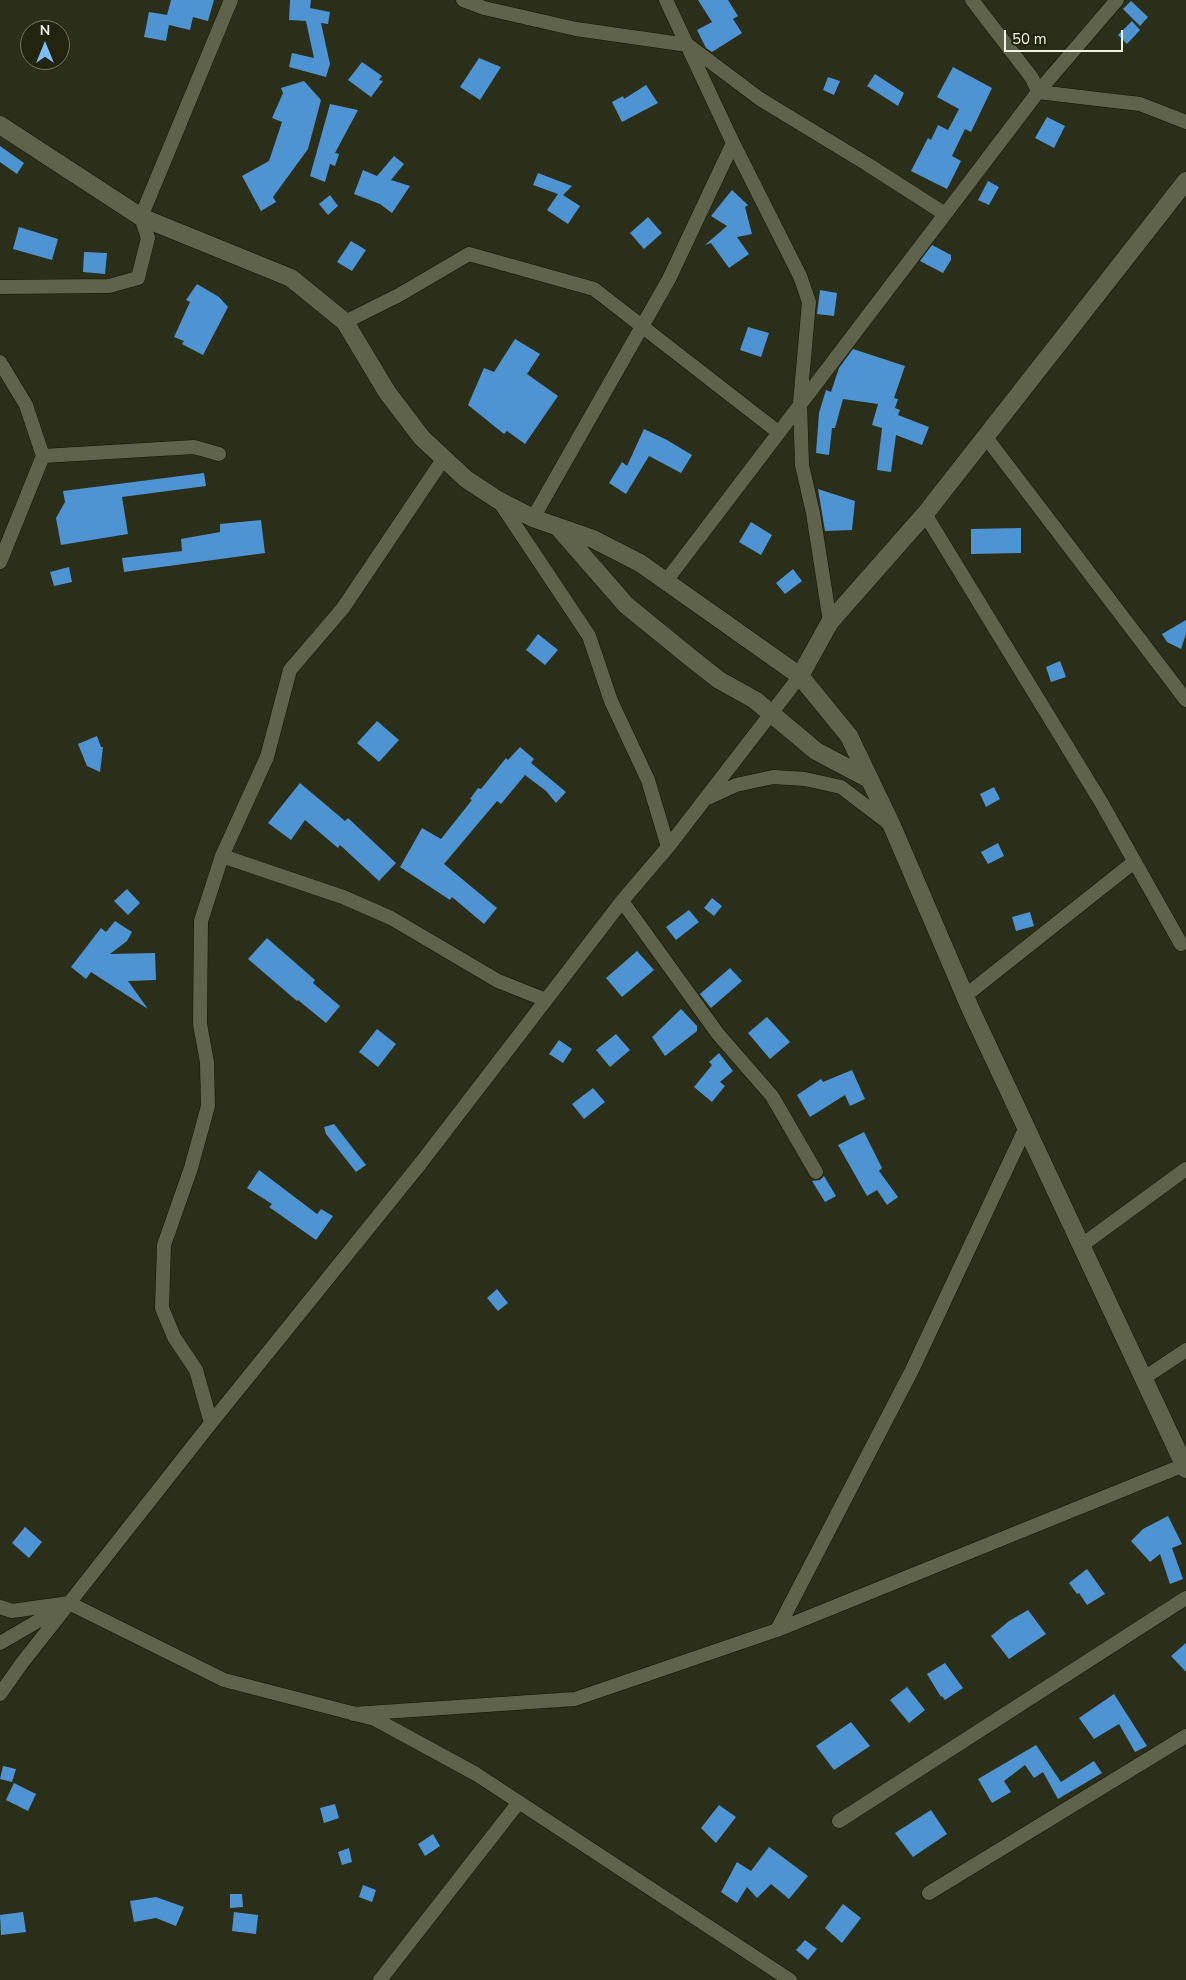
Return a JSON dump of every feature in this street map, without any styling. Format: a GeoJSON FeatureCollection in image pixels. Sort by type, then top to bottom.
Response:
{"type":"FeatureCollection","features":[{"type":"Feature","properties":{"kind":"street"},"geometry":{"type":"LineString","coordinates":[[0,287],[109,286],[138,278],[148,238],[141,217],[231,0]]}},
{"type":"Feature","properties":{"kind":"street"},"geometry":{"type":"LineString","coordinates":[[463,0],[484,8],[576,29],[688,45],[760,99],[868,164],[945,214]]}},
{"type":"Feature","properties":{"kind":"street"},"geometry":{"type":"LineString","coordinates":[[666,0],[733,143],[800,276],[809,302],[800,403],[802,465],[813,513],[830,622]]}},
{"type":"Feature","properties":{"kind":"street"},"geometry":{"type":"LineString","coordinates":[[972,0],[1032,78],[1038,92]]}},
{"type":"Feature","properties":{"kind":"street"},"geometry":{"type":"LineString","coordinates":[[666,581],[1038,92],[1117,0]]}},
{"type":"Feature","properties":{"kind":"street"},"geometry":{"type":"LineString","coordinates":[[1038,92],[1140,104],[1186,122]]}},
{"type":"Feature","properties":{"kind":"street"},"geometry":{"type":"LineString","coordinates":[[0,125],[141,217],[291,278],[345,322],[387,392],[422,438],[466,479],[498,500],[532,518],[593,539],[640,563],[800,676],[849,736],[892,826],[965,996],[1185,1467],[777,1630],[575,1699],[353,1714]]}},
{"type":"Feature","properties":{"kind":"street"},"geometry":{"type":"LineString","coordinates":[[532,518],[669,279],[733,143]]}},
{"type":"Feature","properties":{"kind":"street"},"geometry":{"type":"LineString","coordinates":[[0,1694],[211,1423],[420,1164],[622,901],[705,800],[800,676],[830,622],[925,514],[1186,181]]}},
{"type":"Feature","properties":{"kind":"street"},"geometry":{"type":"LineString","coordinates":[[345,322],[398,295],[469,254],[594,289],[778,432]]}},
{"type":"Feature","properties":{"kind":"street"},"geometry":{"type":"LineString","coordinates":[[0,362],[26,404],[43,456],[0,562]]}},
{"type":"Feature","properties":{"kind":"street"},"geometry":{"type":"LineString","coordinates":[[985,436],[1186,700]]}},
{"type":"Feature","properties":{"kind":"street"},"geometry":{"type":"LineString","coordinates":[[43,456],[194,447],[219,454]]}},
{"type":"Feature","properties":{"kind":"street"},"geometry":{"type":"LineString","coordinates":[[211,1423],[196,1370],[174,1337],[162,1308],[164,1245],[192,1168],[208,1106],[207,1062],[200,1024],[201,921],[222,856],[267,757],[290,670],[343,608],[444,458]]}},
{"type":"Feature","properties":{"kind":"street"},"geometry":{"type":"LineString","coordinates":[[498,500],[589,636],[611,701],[648,780],[668,847]]}},
{"type":"Feature","properties":{"kind":"street"},"geometry":{"type":"LineString","coordinates":[[925,514],[1101,802],[1181,944]]}},
{"type":"Feature","properties":{"kind":"street"},"geometry":{"type":"LineString","coordinates":[[557,527],[626,605],[719,680],[755,700],[816,751],[869,779]]}},
{"type":"Feature","properties":{"kind":"street"},"geometry":{"type":"LineString","coordinates":[[705,800],[736,785],[773,776],[805,779],[841,787],[892,826]]}},
{"type":"Feature","properties":{"kind":"street"},"geometry":{"type":"LineString","coordinates":[[222,856],[375,911],[498,981],[546,1000]]}},
{"type":"Feature","properties":{"kind":"street"},"geometry":{"type":"LineString","coordinates":[[965,996],[1134,862]]}},
{"type":"Feature","properties":{"kind":"street"},"geometry":{"type":"LineString","coordinates":[[622,901],[718,1034],[772,1096],[816,1172]]}},
{"type":"Feature","properties":{"kind":"street"},"geometry":{"type":"LineString","coordinates":[[777,1630],[912,1370],[1026,1127]]}},
{"type":"Feature","properties":{"kind":"street"},"geometry":{"type":"LineString","coordinates":[[1082,1245],[1186,1169]]}},
{"type":"Feature","properties":{"kind":"street"},"geometry":{"type":"LineString","coordinates":[[1144,1378],[1186,1350]]}},
{"type":"Feature","properties":{"kind":"street"},"geometry":{"type":"LineString","coordinates":[[839,1820],[1186,1598]]}},
{"type":"Feature","properties":{"kind":"street"},"geometry":{"type":"LineString","coordinates":[[0,1643],[69,1603]]}},
{"type":"Feature","properties":{"kind":"street"},"geometry":{"type":"LineString","coordinates":[[0,1607],[12,1610],[69,1603],[224,1680],[374,1719],[476,1774],[790,1980]]}},
{"type":"Feature","properties":{"kind":"street"},"geometry":{"type":"LineString","coordinates":[[930,1893],[1186,1736]]}},
{"type":"Feature","properties":{"kind":"street"},"geometry":{"type":"LineString","coordinates":[[380,1980],[519,1802]]}},
{"type":"Feature","properties":{"kind":"building"},"geometry":{"type":"Polygon","coordinates":[[[171,0],[214,0],[208,21],[193,17],[190,30],[169,25],[166,41],[144,37],[149,12],[167,15],[171,0]]]}},
{"type":"Feature","properties":{"kind":"building"},"geometry":{"type":"Polygon","coordinates":[[[290,0],[311,0],[310,8],[330,12],[328,24],[321,23],[330,64],[326,77],[289,67],[292,53],[314,58],[306,21],[289,20],[290,0]]]}},
{"type":"Feature","properties":{"kind":"building"},"geometry":{"type":"Polygon","coordinates":[[[698,0],[728,0],[738,16],[733,19],[742,33],[712,52],[706,48],[697,30],[712,22],[698,0]]]}},
{"type":"Feature","properties":{"kind":"building"},"geometry":{"type":"Polygon","coordinates":[[[1131,1],[1148,17],[1140,26],[1123,9],[1131,1]]]}},
{"type":"Feature","properties":{"kind":"building"},"geometry":{"type":"Polygon","coordinates":[[[1132,21],[1140,30],[1127,44],[1118,35],[1132,21]]]}},
{"type":"Feature","properties":{"kind":"building"},"geometry":{"type":"Polygon","coordinates":[[[479,58],[501,67],[480,100],[460,87],[479,58]]]}},
{"type":"Feature","properties":{"kind":"building"},"geometry":{"type":"Polygon","coordinates":[[[362,62],[382,76],[379,80],[383,81],[371,97],[348,80],[362,62]]]}},
{"type":"Feature","properties":{"kind":"building"},"geometry":{"type":"Polygon","coordinates":[[[953,67],[992,88],[971,132],[965,129],[952,156],[961,161],[947,189],[911,171],[928,138],[931,140],[938,125],[948,130],[959,109],[937,97],[953,67]]]}},
{"type":"Feature","properties":{"kind":"building"},"geometry":{"type":"Polygon","coordinates":[[[875,74],[904,93],[898,106],[867,86],[875,74]]]}},
{"type":"Feature","properties":{"kind":"building"},"geometry":{"type":"Polygon","coordinates":[[[828,77],[840,81],[834,95],[823,90],[828,77]]]}},
{"type":"Feature","properties":{"kind":"building"},"geometry":{"type":"Polygon","coordinates":[[[304,81],[321,100],[308,149],[273,197],[276,202],[261,211],[242,176],[269,161],[282,122],[272,118],[283,93],[281,88],[304,81]]]}},
{"type":"Feature","properties":{"kind":"building"},"geometry":{"type":"Polygon","coordinates":[[[646,85],[658,103],[622,122],[612,102],[623,96],[624,99],[646,85]]]}},
{"type":"Feature","properties":{"kind":"building"},"geometry":{"type":"Polygon","coordinates":[[[330,104],[358,110],[335,153],[339,154],[335,166],[330,164],[325,182],[310,176],[330,104]]]}},
{"type":"Feature","properties":{"kind":"building"},"geometry":{"type":"Polygon","coordinates":[[[1047,117],[1065,126],[1054,148],[1035,138],[1047,117]]]}},
{"type":"Feature","properties":{"kind":"building"},"geometry":{"type":"Polygon","coordinates":[[[0,146],[24,163],[17,174],[0,162],[0,146]]]}},
{"type":"Feature","properties":{"kind":"building"},"geometry":{"type":"Polygon","coordinates":[[[394,156],[404,164],[391,180],[410,186],[392,213],[380,204],[354,194],[363,170],[377,176],[394,156]]]}},
{"type":"Feature","properties":{"kind":"building"},"geometry":{"type":"Polygon","coordinates":[[[538,173],[572,186],[563,195],[580,206],[568,224],[547,210],[558,194],[533,185],[538,173]]]}},
{"type":"Feature","properties":{"kind":"building"},"geometry":{"type":"Polygon","coordinates":[[[988,181],[999,187],[989,205],[978,200],[988,181]]]}},
{"type":"Feature","properties":{"kind":"building"},"geometry":{"type":"Polygon","coordinates":[[[732,190],[748,205],[745,207],[752,234],[737,237],[749,254],[729,268],[711,243],[705,245],[727,226],[711,216],[732,190]]]}},
{"type":"Feature","properties":{"kind":"building"},"geometry":{"type":"Polygon","coordinates":[[[330,195],[338,206],[328,215],[319,204],[330,195]]]}},
{"type":"Feature","properties":{"kind":"building"},"geometry":{"type":"Polygon","coordinates":[[[648,217],[662,233],[644,249],[630,233],[648,217]]]}},
{"type":"Feature","properties":{"kind":"building"},"geometry":{"type":"Polygon","coordinates":[[[19,227],[58,239],[52,260],[13,249],[19,227]]]}},
{"type":"Feature","properties":{"kind":"building"},"geometry":{"type":"Polygon","coordinates":[[[351,241],[366,250],[352,271],[337,262],[351,241]]]}},
{"type":"Feature","properties":{"kind":"building"},"geometry":{"type":"Polygon","coordinates":[[[932,245],[951,255],[951,260],[943,273],[920,261],[932,245]]]}},
{"type":"Feature","properties":{"kind":"building"},"geometry":{"type":"Polygon","coordinates":[[[84,252],[107,253],[105,274],[83,272],[84,252]]]}},
{"type":"Feature","properties":{"kind":"building"},"geometry":{"type":"Polygon","coordinates":[[[197,284],[219,297],[228,307],[203,355],[182,344],[184,341],[174,337],[190,302],[186,300],[197,284]]]}},
{"type":"Feature","properties":{"kind":"building"},"geometry":{"type":"Polygon","coordinates":[[[820,290],[837,293],[834,316],[817,314],[820,290]]]}},
{"type":"Feature","properties":{"kind":"building"},"geometry":{"type":"Polygon","coordinates":[[[748,327],[769,333],[761,357],[740,350],[748,327]]]}},
{"type":"Feature","properties":{"kind":"building"},"geometry":{"type":"Polygon","coordinates":[[[515,339],[540,354],[527,374],[558,396],[525,444],[507,431],[504,434],[468,405],[484,368],[494,372],[515,339]]]}},
{"type":"Feature","properties":{"kind":"building"},"geometry":{"type":"Polygon","coordinates":[[[853,349],[905,366],[894,398],[898,399],[895,408],[900,410],[898,415],[929,427],[922,445],[896,435],[891,472],[877,470],[882,428],[872,425],[878,404],[843,399],[835,428],[832,428],[829,455],[816,453],[819,413],[826,390],[831,392],[839,368],[853,349]]]}},
{"type":"Feature","properties":{"kind":"building"},"geometry":{"type":"Polygon","coordinates":[[[644,429],[692,455],[681,473],[649,456],[626,494],[609,483],[622,462],[627,466],[644,429]]]}},
{"type":"Feature","properties":{"kind":"building"},"geometry":{"type":"Polygon","coordinates":[[[204,473],[206,486],[122,497],[128,534],[61,545],[56,518],[65,502],[63,491],[204,473]]]}},
{"type":"Feature","properties":{"kind":"building"},"geometry":{"type":"Polygon","coordinates":[[[818,489],[855,501],[852,530],[825,531],[818,489]]]}},
{"type":"Feature","properties":{"kind":"building"},"geometry":{"type":"Polygon","coordinates":[[[261,520],[265,553],[124,572],[122,558],[182,551],[181,539],[220,532],[220,524],[261,520]]]}},
{"type":"Feature","properties":{"kind":"building"},"geometry":{"type":"Polygon","coordinates":[[[751,522],[772,535],[761,555],[739,542],[751,522]]]}},
{"type":"Feature","properties":{"kind":"building"},"geometry":{"type":"Polygon","coordinates":[[[1021,528],[1021,553],[971,554],[971,529],[1021,528]]]}},
{"type":"Feature","properties":{"kind":"building"},"geometry":{"type":"Polygon","coordinates":[[[69,567],[72,582],[54,586],[50,572],[69,567]]]}},
{"type":"Feature","properties":{"kind":"building"},"geometry":{"type":"Polygon","coordinates":[[[793,569],[802,581],[785,594],[776,583],[793,569]]]}},
{"type":"Feature","properties":{"kind":"building"},"geometry":{"type":"Polygon","coordinates":[[[1186,620],[1186,634],[1181,649],[1167,642],[1162,634],[1186,620]]]}},
{"type":"Feature","properties":{"kind":"building"},"geometry":{"type":"Polygon","coordinates":[[[538,634],[558,650],[545,665],[526,650],[538,634]]]}},
{"type":"Feature","properties":{"kind":"building"},"geometry":{"type":"Polygon","coordinates":[[[1060,661],[1066,677],[1051,682],[1046,667],[1060,661]]]}},
{"type":"Feature","properties":{"kind":"building"},"geometry":{"type":"Polygon","coordinates":[[[377,721],[399,740],[379,762],[357,743],[377,721]]]}},
{"type":"Feature","properties":{"kind":"building"},"geometry":{"type":"Polygon","coordinates":[[[97,736],[101,747],[103,747],[100,772],[87,766],[78,744],[97,736]]]}},
{"type":"Feature","properties":{"kind":"building"},"geometry":{"type":"Polygon","coordinates":[[[520,747],[534,759],[531,763],[566,792],[556,803],[546,791],[525,775],[501,804],[497,801],[444,864],[497,908],[484,924],[452,897],[450,900],[400,867],[422,828],[441,839],[472,800],[470,799],[478,788],[481,789],[506,758],[508,760],[520,747]]]}},
{"type":"Feature","properties":{"kind":"building"},"geometry":{"type":"Polygon","coordinates":[[[300,783],[345,821],[348,818],[396,863],[379,881],[340,845],[338,848],[305,820],[291,840],[268,823],[300,783]]]}},
{"type":"Feature","properties":{"kind":"building"},"geometry":{"type":"Polygon","coordinates":[[[994,787],[1000,799],[986,807],[980,794],[994,787]]]}},
{"type":"Feature","properties":{"kind":"building"},"geometry":{"type":"Polygon","coordinates":[[[998,843],[1004,856],[988,864],[981,852],[998,843]]]}},
{"type":"Feature","properties":{"kind":"building"},"geometry":{"type":"Polygon","coordinates":[[[127,889],[140,903],[128,915],[114,901],[127,889]]]}},
{"type":"Feature","properties":{"kind":"building"},"geometry":{"type":"Polygon","coordinates":[[[712,898],[722,906],[714,916],[704,908],[712,898]]]}},
{"type":"Feature","properties":{"kind":"building"},"geometry":{"type":"Polygon","coordinates":[[[689,910],[699,922],[676,940],[666,927],[689,910]]]}},
{"type":"Feature","properties":{"kind":"building"},"geometry":{"type":"Polygon","coordinates":[[[1030,912],[1034,926],[1016,931],[1012,917],[1030,912]]]}},
{"type":"Feature","properties":{"kind":"building"},"geometry":{"type":"Polygon","coordinates":[[[115,921],[132,932],[127,941],[110,954],[155,953],[156,980],[128,981],[148,1009],[91,972],[86,979],[71,967],[101,928],[106,932],[115,921]]]}},
{"type":"Feature","properties":{"kind":"building"},"geometry":{"type":"Polygon","coordinates":[[[267,938],[315,980],[313,983],[340,1006],[326,1023],[248,959],[267,938]]]}},
{"type":"Feature","properties":{"kind":"building"},"geometry":{"type":"Polygon","coordinates":[[[637,951],[654,970],[622,997],[606,978],[637,951]]]}},
{"type":"Feature","properties":{"kind":"building"},"geometry":{"type":"Polygon","coordinates":[[[730,968],[742,981],[711,1008],[700,994],[730,968]]]}},
{"type":"Feature","properties":{"kind":"building"},"geometry":{"type":"Polygon","coordinates":[[[681,1009],[697,1026],[697,1031],[665,1056],[652,1037],[681,1009]]]}},
{"type":"Feature","properties":{"kind":"building"},"geometry":{"type":"Polygon","coordinates":[[[767,1017],[790,1042],[770,1059],[748,1033],[767,1017]]]}},
{"type":"Feature","properties":{"kind":"building"},"geometry":{"type":"Polygon","coordinates":[[[377,1029],[396,1044],[378,1067],[359,1052],[377,1029]]]}},
{"type":"Feature","properties":{"kind":"building"},"geometry":{"type":"Polygon","coordinates":[[[616,1034],[630,1050],[610,1067],[596,1050],[616,1034]]]}},
{"type":"Feature","properties":{"kind":"building"},"geometry":{"type":"Polygon","coordinates":[[[559,1040],[572,1049],[563,1063],[549,1054],[559,1040]]]}},
{"type":"Feature","properties":{"kind":"building"},"geometry":{"type":"Polygon","coordinates":[[[719,1053],[733,1071],[720,1082],[725,1086],[712,1102],[694,1087],[712,1065],[709,1062],[719,1053]]]}},
{"type":"Feature","properties":{"kind":"building"},"geometry":{"type":"Polygon","coordinates":[[[852,1070],[865,1099],[850,1106],[845,1095],[810,1117],[797,1095],[821,1079],[823,1082],[852,1070]]]}},
{"type":"Feature","properties":{"kind":"building"},"geometry":{"type":"Polygon","coordinates":[[[593,1088],[605,1102],[584,1119],[572,1104],[593,1088]]]}},
{"type":"Feature","properties":{"kind":"building"},"geometry":{"type":"Polygon","coordinates":[[[334,1124],[366,1165],[356,1172],[326,1134],[324,1127],[334,1124]]]}},
{"type":"Feature","properties":{"kind":"building"},"geometry":{"type":"Polygon","coordinates":[[[864,1132],[882,1168],[879,1171],[898,1197],[887,1205],[877,1190],[867,1196],[838,1145],[864,1132]]]}},
{"type":"Feature","properties":{"kind":"building"},"geometry":{"type":"Polygon","coordinates":[[[259,1170],[317,1214],[321,1209],[333,1216],[316,1240],[269,1207],[272,1204],[247,1188],[259,1170]]]}},
{"type":"Feature","properties":{"kind":"building"},"geometry":{"type":"Polygon","coordinates":[[[824,1176],[836,1196],[825,1202],[812,1181],[820,1180],[824,1176]]]}},
{"type":"Feature","properties":{"kind":"building"},"geometry":{"type":"Polygon","coordinates":[[[497,1289],[508,1303],[498,1311],[487,1298],[497,1289]]]}},
{"type":"Feature","properties":{"kind":"building"},"geometry":{"type":"Polygon","coordinates":[[[1168,1516],[1182,1544],[1172,1548],[1183,1579],[1170,1584],[1160,1554],[1150,1562],[1131,1541],[1143,1529],[1168,1516]]]}},
{"type":"Feature","properties":{"kind":"building"},"geometry":{"type":"Polygon","coordinates":[[[25,1527],[42,1542],[29,1558],[12,1543],[25,1527]]]}},
{"type":"Feature","properties":{"kind":"building"},"geometry":{"type":"Polygon","coordinates":[[[1087,1569],[1105,1594],[1087,1605],[1069,1583],[1087,1569]]]}},
{"type":"Feature","properties":{"kind":"building"},"geometry":{"type":"Polygon","coordinates":[[[1028,1610],[1046,1634],[1009,1659],[991,1636],[1009,1621],[1028,1610]]]}},
{"type":"Feature","properties":{"kind":"building"},"geometry":{"type":"Polygon","coordinates":[[[1186,1643],[1186,1672],[1171,1656],[1186,1643]]]}},
{"type":"Feature","properties":{"kind":"building"},"geometry":{"type":"Polygon","coordinates":[[[945,1663],[963,1688],[945,1700],[941,1697],[927,1674],[945,1663]]]}},
{"type":"Feature","properties":{"kind":"building"},"geometry":{"type":"Polygon","coordinates":[[[907,1687],[925,1710],[909,1723],[890,1700],[907,1687]]]}},
{"type":"Feature","properties":{"kind":"building"},"geometry":{"type":"Polygon","coordinates":[[[1114,1694],[1147,1746],[1135,1752],[1119,1724],[1094,1739],[1079,1718],[1114,1694]]]}},
{"type":"Feature","properties":{"kind":"building"},"geometry":{"type":"Polygon","coordinates":[[[851,1722],[870,1746],[834,1770],[816,1746],[851,1722]]]}},
{"type":"Feature","properties":{"kind":"building"},"geometry":{"type":"Polygon","coordinates":[[[1036,1745],[1061,1782],[1094,1761],[1102,1773],[1058,1799],[1043,1772],[1034,1778],[1025,1765],[1004,1781],[1011,1792],[992,1803],[978,1779],[1036,1745]]]}},
{"type":"Feature","properties":{"kind":"building"},"geometry":{"type":"Polygon","coordinates":[[[3,1766],[16,1769],[12,1782],[0,1779],[3,1766]]]}},
{"type":"Feature","properties":{"kind":"building"},"geometry":{"type":"Polygon","coordinates":[[[14,1783],[36,1794],[28,1811],[6,1800],[14,1783]]]}},
{"type":"Feature","properties":{"kind":"building"},"geometry":{"type":"Polygon","coordinates":[[[335,1804],[339,1818],[324,1823],[320,1808],[335,1804]]]}},
{"type":"Feature","properties":{"kind":"building"},"geometry":{"type":"Polygon","coordinates":[[[719,1805],[736,1817],[716,1843],[701,1828],[719,1805]]]}},
{"type":"Feature","properties":{"kind":"building"},"geometry":{"type":"Polygon","coordinates":[[[931,1810],[947,1834],[913,1857],[895,1833],[931,1810]]]}},
{"type":"Feature","properties":{"kind":"building"},"geometry":{"type":"Polygon","coordinates":[[[433,1834],[440,1846],[425,1856],[418,1844],[433,1834]]]}},
{"type":"Feature","properties":{"kind":"building"},"geometry":{"type":"Polygon","coordinates":[[[769,1847],[808,1876],[789,1899],[771,1884],[757,1898],[747,1887],[737,1903],[721,1892],[737,1862],[751,1871],[769,1847]]]}},
{"type":"Feature","properties":{"kind":"building"},"geometry":{"type":"Polygon","coordinates":[[[349,1848],[352,1862],[342,1865],[338,1852],[349,1848]]]}},
{"type":"Feature","properties":{"kind":"building"},"geometry":{"type":"Polygon","coordinates":[[[363,1885],[376,1890],[372,1902],[359,1897],[363,1885]]]}},
{"type":"Feature","properties":{"kind":"building"},"geometry":{"type":"Polygon","coordinates":[[[230,1894],[242,1894],[243,1907],[230,1908],[230,1894]]]}},
{"type":"Feature","properties":{"kind":"building"},"geometry":{"type":"Polygon","coordinates":[[[156,1897],[184,1907],[176,1926],[156,1918],[134,1922],[130,1901],[156,1897]]]}},
{"type":"Feature","properties":{"kind":"building"},"geometry":{"type":"Polygon","coordinates":[[[843,1904],[861,1918],[842,1943],[825,1928],[843,1904]]]}},
{"type":"Feature","properties":{"kind":"building"},"geometry":{"type":"Polygon","coordinates":[[[23,1912],[26,1932],[1,1935],[0,1915],[23,1912]]]}},
{"type":"Feature","properties":{"kind":"building"},"geometry":{"type":"Polygon","coordinates":[[[234,1912],[258,1915],[256,1934],[232,1931],[234,1912]]]}},
{"type":"Feature","properties":{"kind":"building"},"geometry":{"type":"Polygon","coordinates":[[[805,1940],[817,1949],[808,1960],[796,1950],[805,1940]]]}}]}
